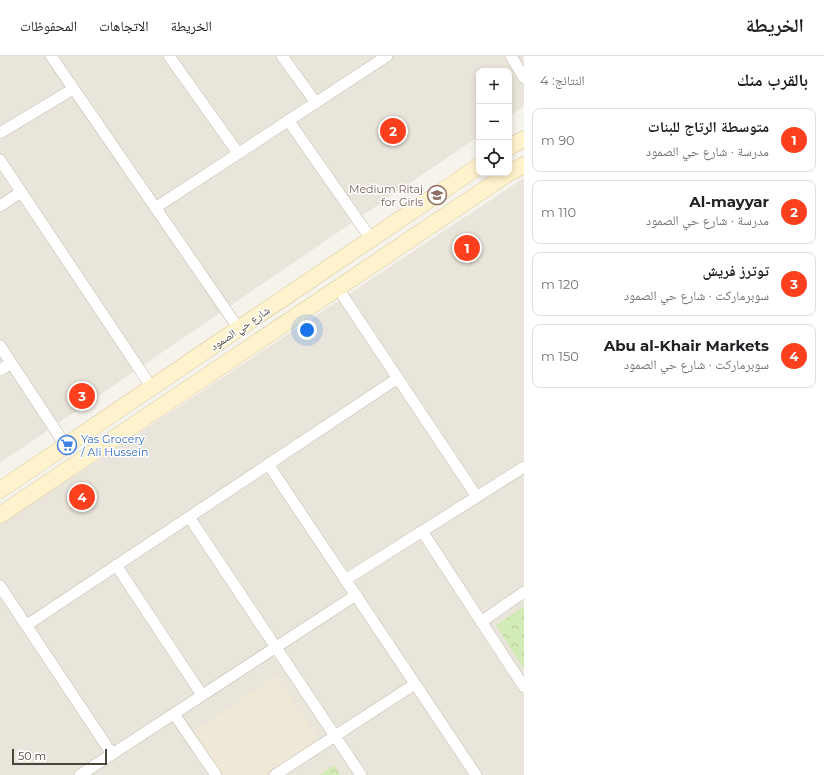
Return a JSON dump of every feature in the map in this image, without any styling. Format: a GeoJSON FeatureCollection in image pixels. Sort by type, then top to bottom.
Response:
{"type":"FeatureCollection","features":[{"type":"Feature","properties":{"kind":"street"},"geometry":{"type":"LineString","coordinates":[[50,56],[239,329]]}},
{"type":"Feature","properties":{"kind":"street"},"geometry":{"type":"LineString","coordinates":[[169,56],[238,153]]}},
{"type":"Feature","properties":{"kind":"street"},"geometry":{"type":"LineString","coordinates":[[282,56],[316,102]]}},
{"type":"Feature","properties":{"kind":"street"},"geometry":{"type":"LineString","coordinates":[[155,208],[387,56]]}},
{"type":"Feature","properties":{"kind":"street"},"geometry":{"type":"LineString","coordinates":[[511,56],[524,78]]}},
{"type":"Feature","properties":{"kind":"street"},"geometry":{"type":"LineString","coordinates":[[0,134],[73,89]]}},
{"type":"Feature","properties":{"kind":"street"},"geometry":{"type":"LineString","coordinates":[[288,120],[371,239]]}},
{"type":"Feature","properties":{"kind":"street"},"geometry":{"type":"LineString","coordinates":[[512,145],[524,139]]}},
{"type":"Feature","properties":{"kind":"street"},"geometry":{"type":"LineString","coordinates":[[0,160],[152,388]]}},
{"type":"Feature","properties":{"kind":"street"},"geometry":{"type":"LineString","coordinates":[[0,515],[337,287],[524,165]]}},
{"type":"Feature","properties":{"kind":"street","name":"شارع حي الصمود"},"geometry":{"type":"LineString","coordinates":[[0,490],[476,168]]}},
{"type":"Feature","properties":{"kind":"street"},"geometry":{"type":"LineString","coordinates":[[0,206],[21,192]]}},
{"type":"Feature","properties":{"kind":"street"},"geometry":{"type":"LineString","coordinates":[[311,280],[312,291],[321,298]]}},
{"type":"Feature","properties":{"kind":"street"},"geometry":{"type":"LineString","coordinates":[[337,287],[477,497]]}},
{"type":"Feature","properties":{"kind":"street"},"geometry":{"type":"LineString","coordinates":[[282,299],[291,309],[291,318]]}},
{"type":"Feature","properties":{"kind":"street"},"geometry":{"type":"LineString","coordinates":[[0,346],[66,446]]}},
{"type":"Feature","properties":{"kind":"street"},"geometry":{"type":"LineString","coordinates":[[0,370],[11,363]]}},
{"type":"Feature","properties":{"kind":"street"},"geometry":{"type":"LineString","coordinates":[[27,625],[398,378]]}},
{"type":"Feature","properties":{"kind":"street"},"geometry":{"type":"LineString","coordinates":[[268,464],[476,775]]}},
{"type":"Feature","properties":{"kind":"street"},"geometry":{"type":"LineString","coordinates":[[345,580],[524,467]]}},
{"type":"Feature","properties":{"kind":"street"},"geometry":{"type":"LineString","coordinates":[[189,517],[361,775]]}},
{"type":"Feature","properties":{"kind":"street"},"geometry":{"type":"LineString","coordinates":[[422,531],[524,688]]}},
{"type":"Feature","properties":{"kind":"street"},"geometry":{"type":"LineString","coordinates":[[116,565],[202,695]]}},
{"type":"Feature","properties":{"kind":"street"},"geometry":{"type":"LineString","coordinates":[[0,586],[112,754]]}},
{"type":"Feature","properties":{"kind":"street"},"geometry":{"type":"LineString","coordinates":[[481,622],[524,592]]}},
{"type":"Feature","properties":{"kind":"street"},"geometry":{"type":"LineString","coordinates":[[80,775],[356,595]]}},
{"type":"Feature","properties":{"kind":"street"},"geometry":{"type":"LineString","coordinates":[[276,775],[415,684]]}},
{"type":"Feature","properties":{"kind":"street"},"geometry":{"type":"LineString","coordinates":[[174,714],[216,775]]}},
{"type":"Feature","properties":{"kind":"shaded area"},"geometry":{"type":"Polygon","coordinates":[[[0,56],[524,56],[524,106],[512,114],[512,68],[476,68],[476,138],[0,463],[0,56]]]}},
{"type":"Feature","properties":{"kind":"shaded area"},"geometry":{"type":"Polygon","coordinates":[[[524,178],[524,775],[0,775],[0,525],[524,178]]]}},
{"type":"Feature","properties":{"kind":"shaded area"},"geometry":{"type":"Polygon","coordinates":[[[276,676],[319,740],[268,775],[223,775],[193,732],[276,676]]]}},
{"type":"Feature","properties":{"kind":"green space"},"geometry":{"type":"Polygon","coordinates":[[[524,606],[524,669],[496,625],[524,606]]]}},
{"type":"Feature","properties":{"kind":"green space"},"geometry":{"type":"Polygon","coordinates":[[[334,765],[340,775],[319,775],[334,765]]]}},
{"type":"Feature","properties":{"kind":"place","name":"Al-mayyar"},"geometry":{"type":"Point","coordinates":[393,131]}},
{"type":"Feature","properties":{"kind":"place","name":"Medium Ritaj for Girls"},"geometry":{"type":"Point","coordinates":[437,195]}},
{"type":"Feature","properties":{"kind":"place","name":"متوسطة الرتاج للبنات"},"geometry":{"type":"Point","coordinates":[467,248]}},
{"type":"Feature","properties":{"kind":"place","name":"توترز فريش"},"geometry":{"type":"Point","coordinates":[82,396]}},
{"type":"Feature","properties":{"kind":"place","name":"Yas Grocery / Ali Hussein"},"geometry":{"type":"Point","coordinates":[67,445]}},
{"type":"Feature","properties":{"kind":"place","name":"Abu al-Khair Markets"},"geometry":{"type":"Point","coordinates":[82,497]}}]}
